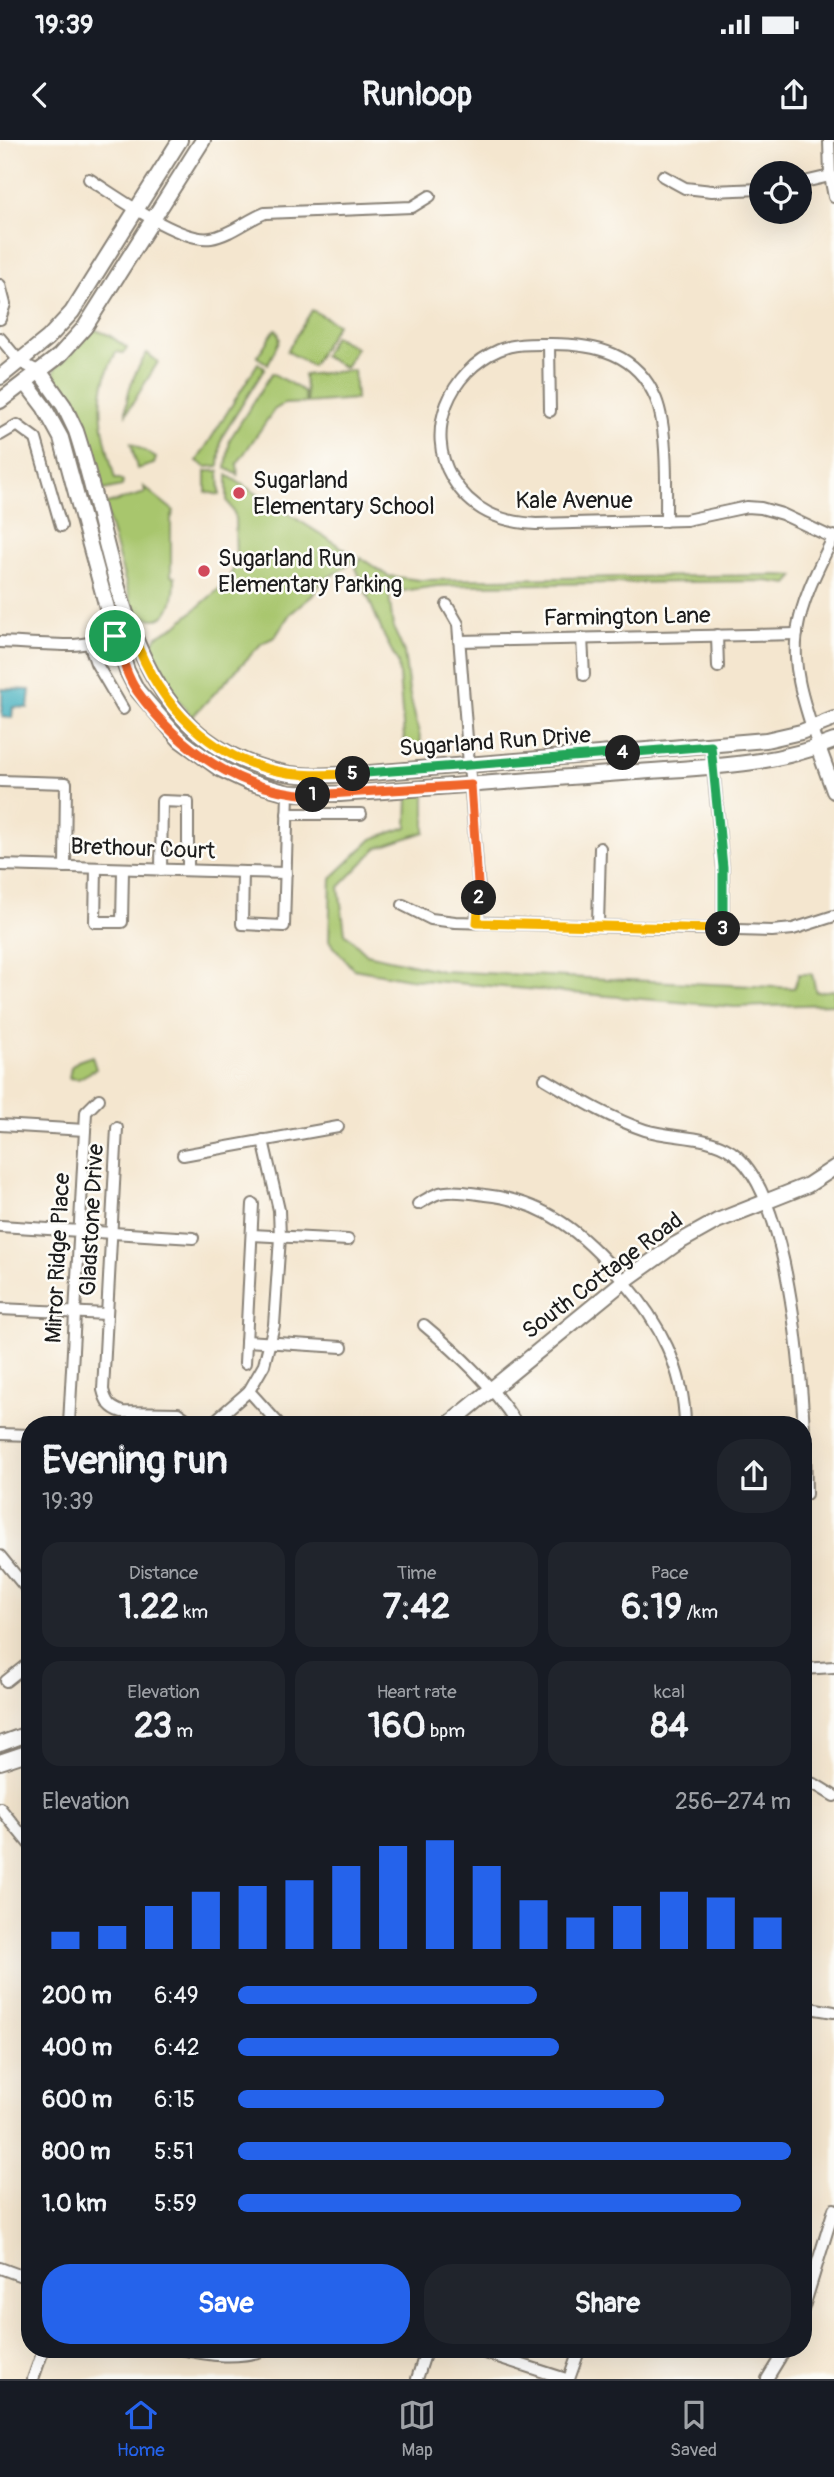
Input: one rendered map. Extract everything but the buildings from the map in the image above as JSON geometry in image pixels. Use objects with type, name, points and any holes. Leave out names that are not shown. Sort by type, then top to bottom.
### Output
[{"type":"street","points":[[0,377],[48,338],[72,312],[180,140]]},
{"type":"street","points":[[0,401],[40,372],[74,341],[85,327],[203,140]]},
{"type":"street","points":[[829,140],[830,176],[834,197]]},
{"type":"street","points":[[663,176],[685,188],[712,191],[749,189]]},
{"type":"street","points":[[812,180],[830,176]]},
{"type":"street","points":[[89,179],[185,236],[210,238],[265,213],[412,207],[430,196]]},
{"type":"street","points":[[0,285],[5,304],[0,319]]},
{"type":"street","points":[[0,338],[20,362],[40,372]]},
{"type":"street","name":"Kale Avenue","points":[[666,521],[661,420],[656,400],[645,381],[621,358],[601,349],[579,344],[524,344],[500,349],[477,363],[458,382],[446,406],[441,441],[445,462],[458,488],[468,499],[484,512],[505,521],[666,521],[699,519],[736,508],[761,508],[782,514],[834,537]]},
{"type":"street","points":[[549,344],[550,411]]},
{"type":"street","points":[[20,362],[25,382]]},
{"type":"street","name":"Sugarland Run Drive","points":[[40,372],[64,406],[76,431],[134,636],[155,682],[180,716],[213,744],[244,760],[274,770],[315,776],[469,766],[766,740],[812,728],[834,719]]},
{"type":"street","name":"Sugarland Run Drive","points":[[25,382],[44,407],[61,438],[115,636],[136,690],[180,740],[220,769],[248,782],[288,793],[340,794],[471,785],[713,768],[781,758],[834,741]]},
{"type":"street","points":[[0,435],[17,425],[36,439],[61,526]]},
{"type":"street","points":[[834,537],[809,588],[797,634],[799,683],[834,790]]},
{"type":"street","points":[[447,605],[458,624],[479,892],[477,923]]},
{"type":"street","name":"Farmington Lane","points":[[459,640],[797,634]]},
{"type":"street","points":[[718,635],[718,667]]},
{"type":"street","points":[[0,642],[89,643],[115,636],[134,636]]},
{"type":"street","points":[[582,638],[584,675]]},
{"type":"street","points":[[89,643],[96,663],[123,709]]},
{"type":"street","points":[[711,746],[723,867],[723,930]]},
{"type":"street","points":[[0,781],[66,783],[65,867]]},
{"type":"street","points":[[243,872],[242,924],[284,926],[288,793]]},
{"type":"street","points":[[161,870],[162,801],[188,802],[188,870]]},
{"type":"street","points":[[288,814],[361,814]]},
{"type":"street","points":[[598,925],[600,848]]},
{"type":"street","name":"Brethour Court","points":[[0,865],[286,873]]},
{"type":"street","points":[[96,868],[95,922],[122,922],[123,870]]},
{"type":"street","points":[[403,905],[431,919],[477,923],[723,930],[779,931],[834,916]]},
{"type":"street","points":[[545,1079],[623,1121],[658,1133],[700,1139],[723,1147],[749,1169],[768,1202],[781,1251],[798,1360],[803,1416]]},
{"type":"street","name":"Mirror Ridge Place","points":[[69,1416],[86,1112],[99,1099]]},
{"type":"street","points":[[0,1125],[85,1130]]},
{"type":"street","points":[[183,1155],[338,1127]]},
{"type":"street","name":"Gladstone Drive","points":[[117,1128],[103,1390],[106,1401],[113,1409],[122,1412],[178,1413],[182,1416]]},
{"type":"street","points":[[220,1416],[249,1391],[264,1365],[274,1325],[281,1237],[279,1210],[263,1140]]},
{"type":"street","name":"South Cottage Road","points":[[459,1416],[624,1281],[699,1230],[808,1185],[834,1168]]},
{"type":"street","points":[[418,1204],[439,1193],[500,1196],[530,1205],[578,1232],[599,1251],[642,1303],[669,1347],[681,1384],[684,1416]]},
{"type":"street","points":[[245,1363],[253,1204]]},
{"type":"street","points":[[0,1226],[193,1238]]},
{"type":"street","points":[[252,1235],[348,1240]]},
{"type":"street","name":"Gladstone Drive","points":[[0,1309],[107,1314]]},
{"type":"street","points":[[424,1325],[464,1358],[492,1389],[511,1416]]},
{"type":"street","points":[[246,1341],[342,1347]]},
{"type":"street","points":[[249,1391],[272,1416]]},
{"type":"street","points":[[0,1434],[21,1435]]},
{"type":"street","points":[[0,1556],[21,1581]]},
{"type":"street","points":[[812,1668],[834,1667]]},
{"type":"street","points":[[6,1681],[21,1669]]},
{"type":"street","points":[[0,1744],[21,1736]]},
{"type":"street","points":[[0,1762],[21,1755]]},
{"type":"street","points":[[812,1785],[834,1796]]},
{"type":"street","points":[[0,1808],[21,1835]]},
{"type":"street","points":[[812,2008],[834,2012]]},
{"type":"street","points":[[812,2281],[834,2209]]},
{"type":"street","points":[[0,2267],[21,2275]]},
{"type":"street","points":[[33,2379],[40,2358]]},
{"type":"street","points":[[417,2379],[424,2358]]},
{"type":"street","points":[[502,2358],[568,2379],[576,2358]]},
{"type":"street","points":[[767,2379],[780,2358]]},
{"type":"green space","points":[[312,310],[337,324],[312,366],[287,351]]},
{"type":"green space","points":[[93,329],[109,335],[127,348],[124,353],[116,352],[108,369],[102,400],[103,430],[115,479],[123,482],[122,486],[104,490],[97,486],[53,379],[55,368]]},
{"type":"green space","points":[[275,329],[280,339],[268,364],[257,357]]},
{"type":"green space","points":[[334,336],[356,348],[345,368],[323,356]]},
{"type":"green space","points":[[147,353],[158,362],[126,414],[132,382]]},
{"type":"green space","points":[[258,363],[265,368],[225,432],[221,441],[219,466],[206,467],[197,461]]},
{"type":"green space","points":[[354,370],[356,399],[307,403],[304,375]]},
{"type":"green space","points":[[272,373],[300,389],[304,393],[306,403],[284,404],[274,410],[237,464],[238,475],[226,468],[230,439]]},
{"type":"green space","points":[[131,443],[156,458],[154,464],[137,469]]},
{"type":"green space","points":[[206,471],[219,471],[220,495],[206,492]]},
{"type":"green space","points":[[227,475],[357,557],[322,581],[313,595],[290,614],[275,637],[262,643],[192,717],[158,674],[148,652],[157,636],[176,626],[227,582],[236,563],[235,515],[227,500]]},
{"type":"green space","points":[[144,487],[174,511],[171,519],[171,576],[175,577],[175,587],[166,613],[161,618],[153,619],[133,609],[104,505],[145,493]]},
{"type":"green space","points":[[361,558],[388,576],[420,580],[795,576],[788,584],[766,581],[471,585],[437,586],[389,593],[393,627],[404,652],[409,691],[423,750],[405,750],[398,663],[356,568]]},
{"type":"green space","points":[[425,793],[425,832],[377,848],[339,887],[345,933],[367,954],[442,971],[794,988],[799,974],[812,974],[816,992],[834,990],[834,1004],[735,1007],[409,979],[353,969],[329,941],[331,878],[372,839],[407,827],[408,796]]},
{"type":"green space","points":[[92,1056],[96,1069],[78,1079],[69,1078],[71,1067]]},
{"type":"water","points":[[2,689],[30,690],[28,708],[13,707],[12,718],[2,717]]},
{"type":"place","name":"Sugarland Elementary School","points":[[239,493]]},
{"type":"place","name":"Sugarland Run Elementary Parking","points":[[204,571]]},
{"type":"route","points":[[115,636],[134,636],[155,682],[180,716],[200,735],[244,760],[287,773],[315,776],[370,773],[711,746],[723,867],[723,930],[477,923],[479,892],[471,785],[316,795],[271,790],[248,782],[220,769],[195,752],[163,722],[136,690],[115,636]]}]
